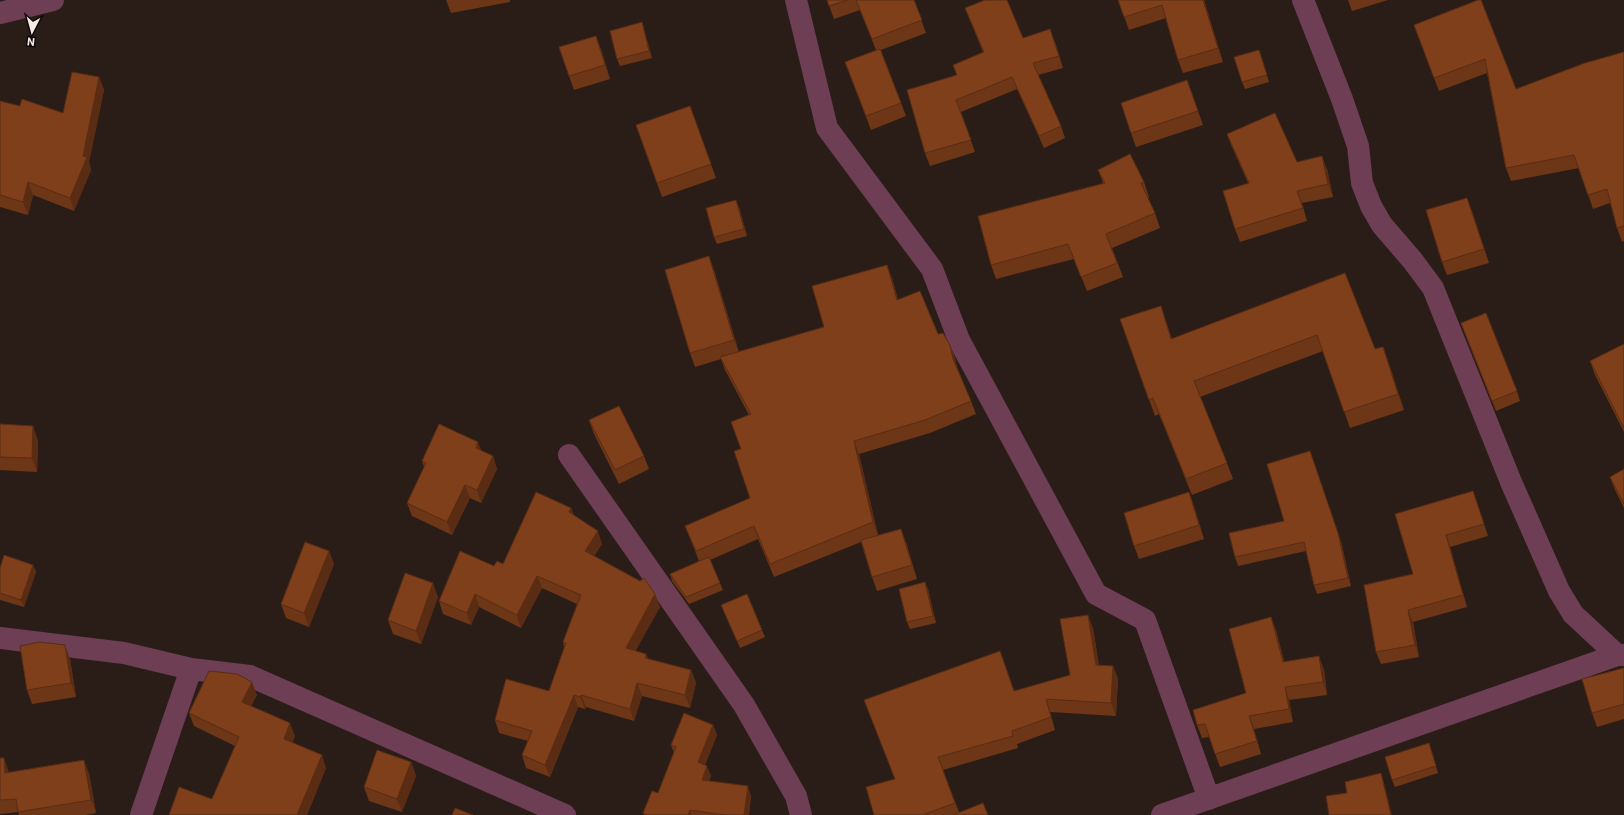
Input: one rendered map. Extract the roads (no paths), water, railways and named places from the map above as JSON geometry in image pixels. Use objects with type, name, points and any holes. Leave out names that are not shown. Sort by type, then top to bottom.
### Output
[{"type":"street","points":[[0,13],[53,0]]},
{"type":"street","points":[[796,0],[827,128],[932,269],[959,340],[1096,594],[1145,620],[1209,799]]},
{"type":"street","points":[[1302,0],[1342,98],[1358,146],[1362,183],[1371,206],[1382,225],[1413,261],[1433,288],[1511,482],[1559,591],[1573,614],[1621,655]]},
{"type":"street","points":[[569,455],[744,705],[796,796],[801,815]]},
{"type":"street","points":[[0,638],[124,653],[191,669],[250,676],[565,815]]},
{"type":"street","points":[[1162,815],[1621,655]]},
{"type":"street","points":[[141,815],[191,669]]}]
